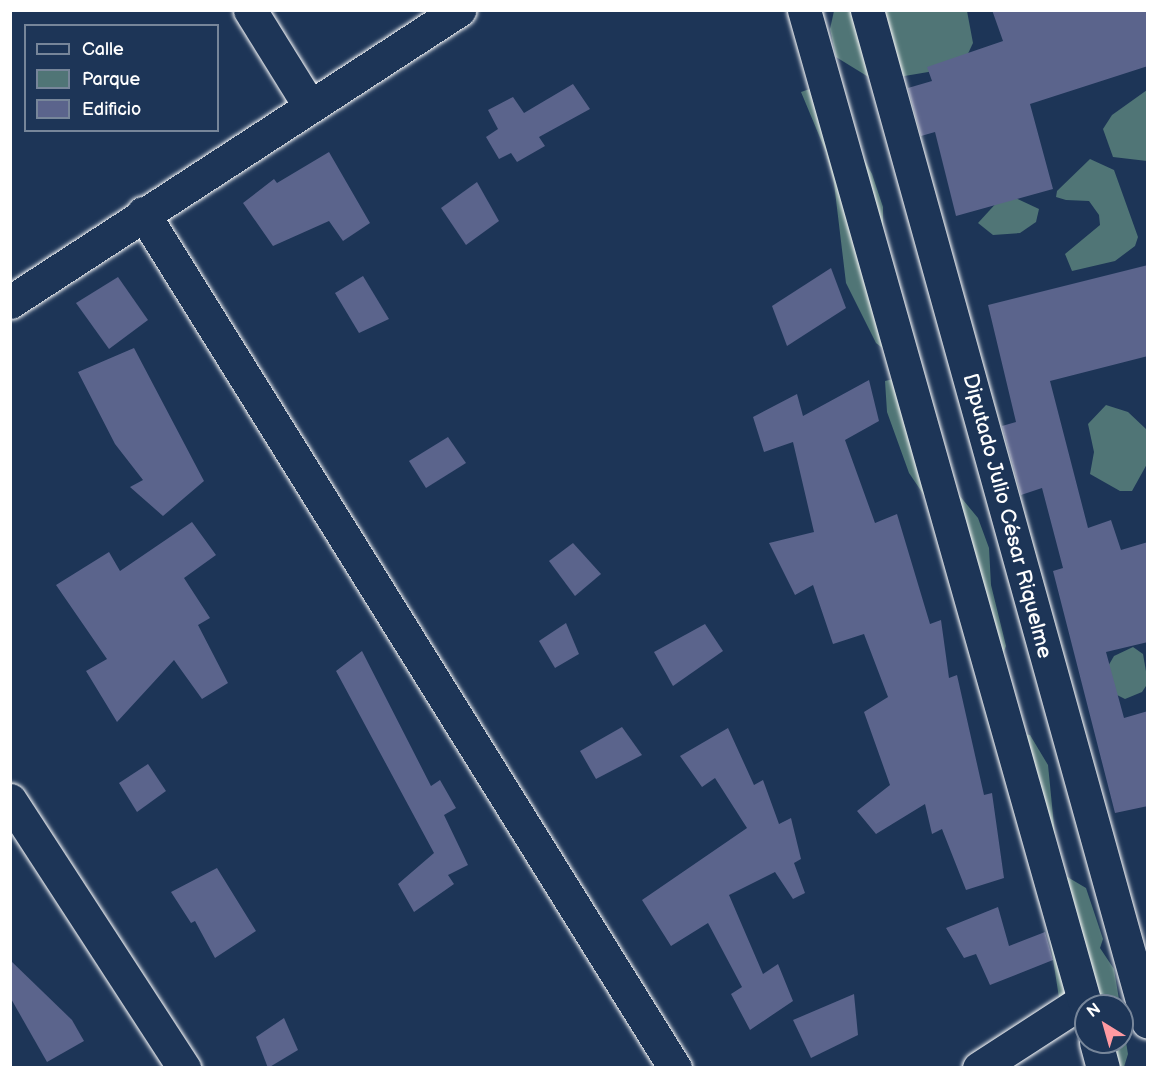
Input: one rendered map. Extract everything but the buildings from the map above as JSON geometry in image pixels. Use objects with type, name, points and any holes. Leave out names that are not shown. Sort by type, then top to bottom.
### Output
[{"type":"street","points":[[250,10],[309,105]]},
{"type":"street","points":[[10,302],[309,105],[459,10]]},
{"type":"street","points":[[804,10],[1082,994]]},
{"type":"street","name":"Diputado Julio César Riquelme","points":[[867,10],[1148,1022]]},
{"type":"street","points":[[143,213],[675,1068]]},
{"type":"street","points":[[10,800],[184,1068]]},
{"type":"street","points":[[979,1068],[1074,1011]]},
{"type":"green space","points":[[834,11],[967,11],[973,43],[965,60],[946,69],[875,81],[836,57],[830,29]]},
{"type":"green space","points":[[824,84],[872,174],[883,207],[883,238],[903,364],[876,343],[846,283],[834,183],[826,152],[801,92]]},
{"type":"green space","points":[[1147,90],[1147,161],[1113,157],[1103,129],[1112,115]]},
{"type":"green space","points":[[1090,159],[1114,170],[1138,237],[1135,246],[1115,261],[1072,271],[1065,254],[1100,225],[1099,215],[1089,201],[1056,197],[1057,191]]},
{"type":"green space","points":[[1011,196],[1039,209],[1036,222],[1020,233],[993,235],[978,223],[1000,199]]},
{"type":"green space","points":[[915,374],[939,471],[978,518],[989,548],[991,585],[1006,646],[993,681],[928,501],[909,473],[887,412],[885,381]]},
{"type":"green space","points":[[1106,405],[1128,412],[1146,429],[1147,464],[1132,491],[1120,491],[1090,474],[1094,452],[1088,424]]},
{"type":"green space","points":[[1133,647],[1143,654],[1148,683],[1142,692],[1125,699],[1107,690],[1100,680],[1114,656]]},
{"type":"green space","points":[[1011,732],[1030,735],[1048,765],[1055,836],[1039,841]]},
{"type":"green space","points":[[1064,875],[1086,888],[1103,939],[1100,948],[1114,969],[1118,994],[1074,994],[1074,1029],[1060,1004],[1046,914]]},
{"type":"green space","points":[[1091,1054],[1128,1054],[1124,1067],[1104,1067]]}]
